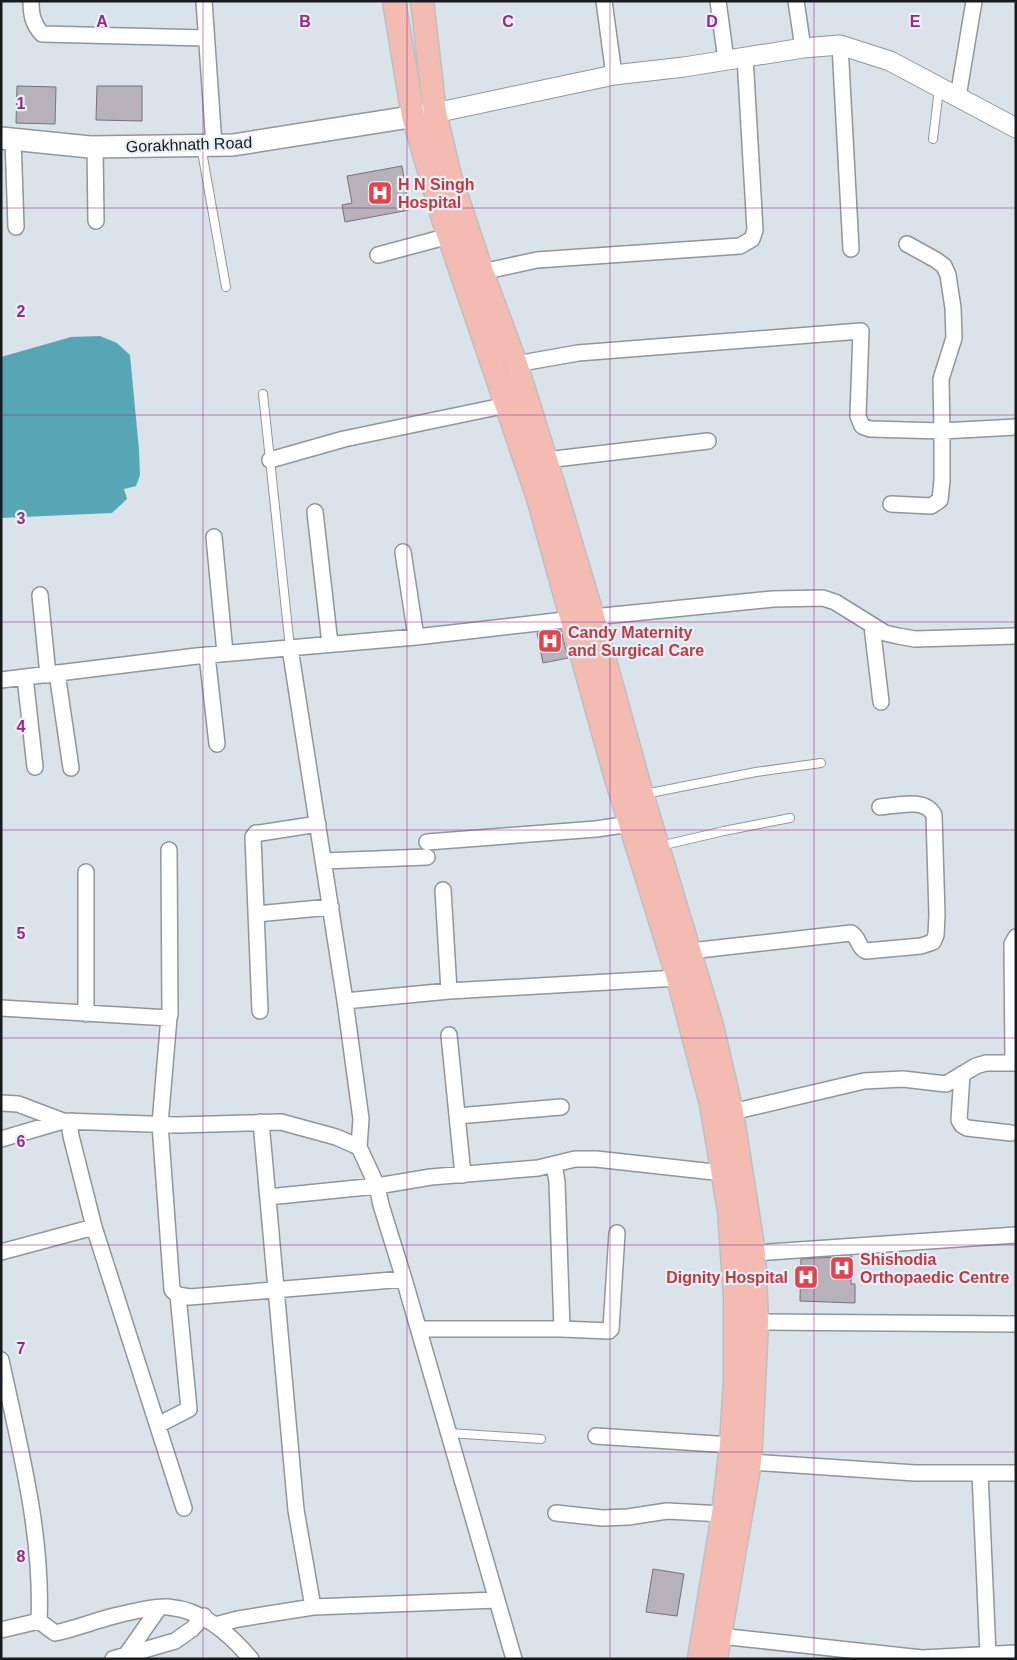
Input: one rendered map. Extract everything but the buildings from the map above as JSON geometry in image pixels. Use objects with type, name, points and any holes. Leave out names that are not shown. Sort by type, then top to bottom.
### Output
[{"type":"main road","points":[[394,1],[413,116],[449,236],[538,498],[583,618],[643,795],[712,1026],[732,1112],[754,1253],[757,1322],[750,1462],[716,1659]]},
{"type":"main road","points":[[422,1],[435,113],[450,176],[482,272],[516,364],[546,460],[630,824],[678,978],[711,1104],[723,1173],[729,1211],[734,1297],[735,1380],[731,1445],[723,1514],[699,1659]]},
{"type":"main road","name":"Gorakhnath Road","points":[[7,139],[95,147],[233,145],[435,113]]},
{"type":"street","points":[[31,1],[31,14],[36,27],[42,34],[206,38]]},
{"type":"street","points":[[204,1],[207,145]]},
{"type":"street","points":[[604,1],[614,75]]},
{"type":"street","points":[[718,1],[726,60]]},
{"type":"street","points":[[796,1],[803,48]]},
{"type":"street","points":[[958,97],[974,1]]},
{"type":"street","points":[[435,113],[614,75],[803,48],[840,45],[890,61],[1016,128]]},
{"type":"street","points":[[840,45],[851,249]]},
{"type":"street","points":[[482,272],[537,260],[740,246],[752,240],[754,230],[745,57]]},
{"type":"street","points":[[7,139],[16,227]]},
{"type":"street","points":[[95,147],[96,221]]},
{"type":"street","points":[[378,255],[449,236]]},
{"type":"street","points":[[891,504],[931,506],[940,500],[942,431],[940,379],[954,338],[953,308],[948,275],[944,266],[907,244]]},
{"type":"street","points":[[516,364],[578,354],[861,331],[858,416],[862,426],[870,429],[942,431],[1016,427]]},
{"type":"street","points":[[270,460],[344,439],[507,405]]},
{"type":"street","points":[[546,460],[708,441]]},
{"type":"street","points":[[315,512],[330,644]]},
{"type":"street","points":[[214,537],[225,653]]},
{"type":"street","points":[[403,552],[416,637]]},
{"type":"street","points":[[40,595],[52,674],[71,768]]},
{"type":"street","points":[[1,680],[225,653],[416,637],[772,599],[823,598],[835,602],[885,633],[914,638],[1016,636]]},
{"type":"street","points":[[872,626],[881,702]]},
{"type":"street","points":[[290,648],[345,1001],[361,1119],[359,1147],[377,1186],[514,1659]]},
{"type":"street","points":[[207,655],[217,744]]},
{"type":"street","points":[[25,677],[35,767]]},
{"type":"street","points":[[690,951],[851,933],[856,937],[861,948],[866,951],[921,946],[933,942],[936,935],[937,915],[934,815],[928,807],[920,804],[880,806]]},
{"type":"street","points":[[260,1011],[253,837],[256,833],[318,824]]},
{"type":"street","points":[[324,861],[630,824]]},
{"type":"street","points":[[158,1425],[189,1409],[178,1296],[172,1290],[160,1124],[169,1017],[169,850]]},
{"type":"street","points":[[86,872],[86,1014]]},
{"type":"street","points":[[443,890],[449,991]]},
{"type":"street","points":[[256,914],[331,907]]},
{"type":"street","points":[[732,1112],[864,1081],[903,1079],[946,1084],[976,1066],[1014,1062],[1012,944],[1016,937]]},
{"type":"street","points":[[345,1001],[449,991],[678,978]]},
{"type":"street","points":[[1,1008],[166,1019],[169,1017]]},
{"type":"street","points":[[449,1035],[463,1174]]},
{"type":"street","points":[[962,1074],[960,1120],[962,1125],[967,1128],[1011,1133]]},
{"type":"street","points":[[1,1103],[18,1104],[68,1121]]},
{"type":"street","points":[[457,1116],[561,1107]]},
{"type":"street","points":[[1,1139],[68,1121],[160,1124],[281,1122],[336,1137],[359,1147]]},
{"type":"street","points":[[68,1121],[94,1227],[184,1508]]},
{"type":"street","points":[[261,1122],[296,1510],[313,1606]]},
{"type":"street","points":[[268,1197],[377,1186],[431,1177],[538,1168],[575,1160],[596,1159],[723,1173]]},
{"type":"street","points":[[554,1164],[557,1182],[562,1329]]},
{"type":"street","points":[[1,1252],[94,1227]]},
{"type":"street","points":[[419,1329],[562,1329],[606,1332],[611,1330],[617,1233]]},
{"type":"street","points":[[754,1253],[1016,1235]]},
{"type":"street","points":[[178,1296],[190,1297],[404,1278]]},
{"type":"street","points":[[757,1322],[1016,1324]]},
{"type":"street","points":[[1,1360],[8,1431],[30,1496],[40,1594],[40,1620],[55,1633],[116,1615],[167,1606],[209,1620],[236,1641],[251,1659]]},
{"type":"street","points":[[596,1436],[731,1445]]},
{"type":"street","points":[[750,1462],[915,1473],[1016,1473]]},
{"type":"street","points":[[980,1473],[988,1654]]},
{"type":"street","points":[[556,1513],[602,1518],[628,1517],[666,1510],[723,1514]]},
{"type":"street","points":[[120,1657],[175,1641],[209,1620],[238,1619],[313,1606],[497,1600]]},
{"type":"street","points":[[120,1657],[159,1608]]},
{"type":"street","points":[[1,1630],[40,1620]]},
{"type":"street","points":[[720,1636],[922,1658],[1016,1653]]},
{"type":"lane","points":[[932,139],[939,87]]},
{"type":"lane","points":[[207,145],[226,287]]},
{"type":"lane","points":[[263,394],[290,648]]},
{"type":"lane","points":[[643,795],[756,772],[821,763]]},
{"type":"lane","points":[[658,846],[790,818]]},
{"type":"lane","points":[[449,1433],[541,1439]]},
{"type":"water","points":[[100,336],[117,343],[130,355],[139,450],[140,475],[136,486],[124,489],[127,499],[112,513],[1,518],[1,357],[71,337]]},
{"type":"place","name":"H N Singh Hospital","points":[[380,193]]},
{"type":"place","name":"Candy Maternity and Surgical Care","points":[[550,641]]},
{"type":"place","name":"Shishodia Orthopaedic Centre","points":[[842,1268]]},
{"type":"place","name":"Dignity Hospital","points":[[806,1277]]}]
